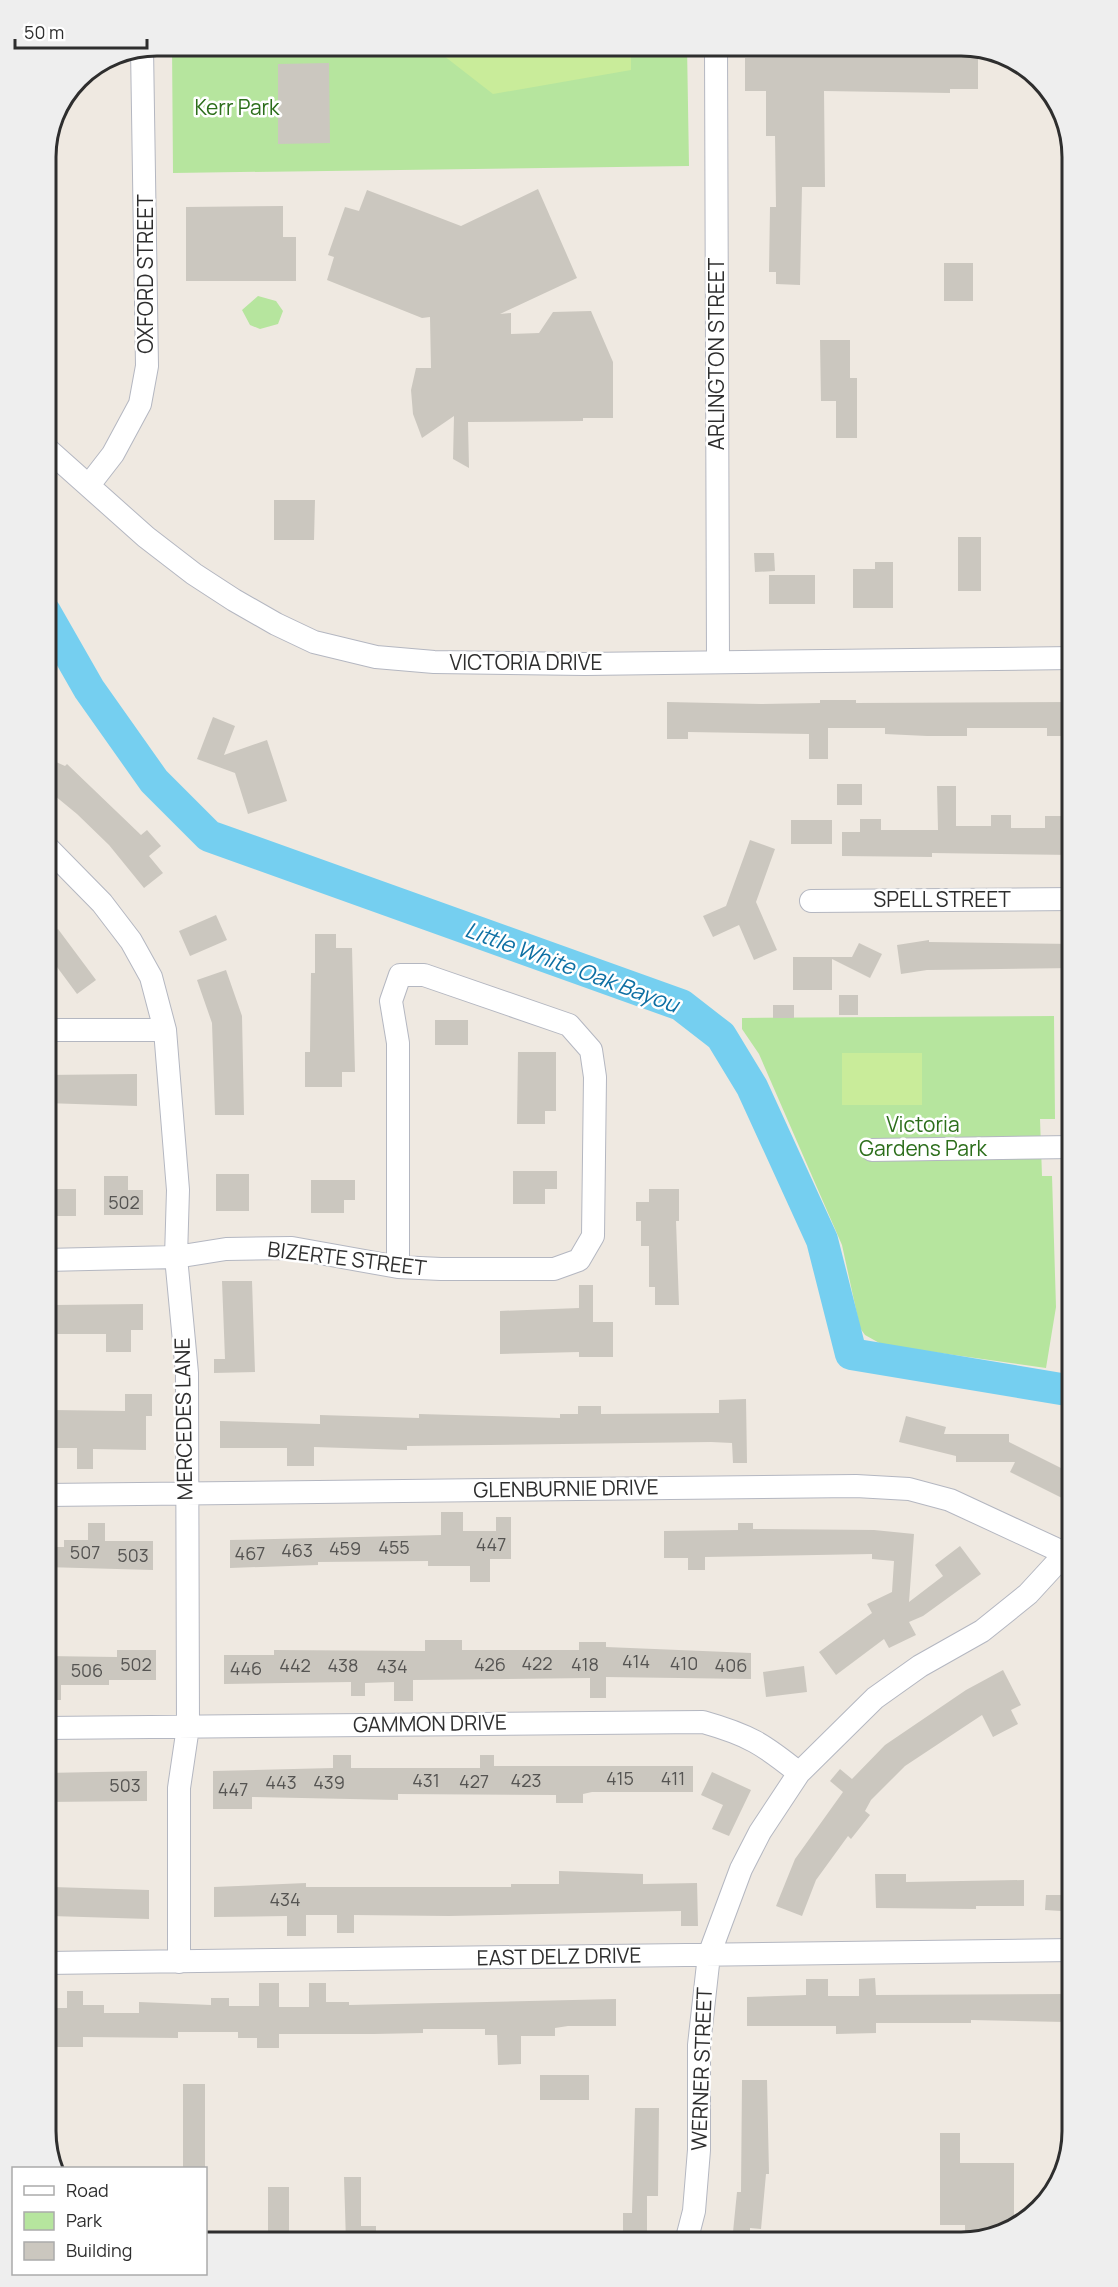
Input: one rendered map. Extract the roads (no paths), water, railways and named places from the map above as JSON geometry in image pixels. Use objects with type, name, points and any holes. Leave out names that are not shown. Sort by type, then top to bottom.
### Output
[{"type":"street","name":"ARLINGTON STREET","points":[[716,56],[718,662]]},
{"type":"street","name":"OXFORD STREET","points":[[89,485],[113,454],[140,404],[147,366],[142,57]]},
{"type":"street","name":"VICTORIA DRIVE","points":[[56,456],[146,537],[194,574],[276,624],[314,642],[376,657],[434,662],[1062,658]]},
{"type":"street","name":"MERCEDES LANE","points":[[56,856],[102,903],[131,941],[151,977],[165,1030],[178,1190],[176,1257],[187,1373],[188,1726],[179,1788],[179,1962]]},
{"type":"street","name":"SPELL STREET","points":[[811,901],[1062,899]]},
{"type":"street","name":"BIZERTE STREET","points":[[56,1260],[176,1257],[226,1249],[292,1248],[398,1267],[554,1269],[579,1260],[593,1236],[595,1077],[591,1050],[569,1025],[424,975],[400,975],[391,1001],[398,1043],[398,1267]]},
{"type":"street","points":[[56,1030],[165,1030]]},
{"type":"street","points":[[872,1150],[1062,1147]]},
{"type":"street","name":"GLENBURNIE DRIVE","points":[[56,1495],[856,1486],[909,1489],[950,1500],[1062,1548]]},
{"type":"street","name":"WERNER STREET","points":[[689,2232],[694,2211],[699,2150],[699,2045],[708,1955],[741,1869],[760,1832],[800,1773],[875,1698],[920,1666],[982,1631],[1028,1594],[1062,1561]]},
{"type":"street","name":"GAMMON DRIVE","points":[[56,1728],[703,1722],[736,1731],[761,1743],[800,1773]]},
{"type":"street","name":"EAST DELZ DRIVE","points":[[56,1963],[1062,1950]]},
{"type":"waterway","name":"Little White Oak Bayou","points":[[56,631],[89,689],[154,781],[209,836],[681,1005],[721,1036],[752,1087],[822,1240],[851,1354],[1062,1389]]},
{"type":"park label","name":"Kerr Park","points":[[237,108]]},
{"type":"park label","name":"Victoria Gardens Park","points":[[923,1137]]}]
